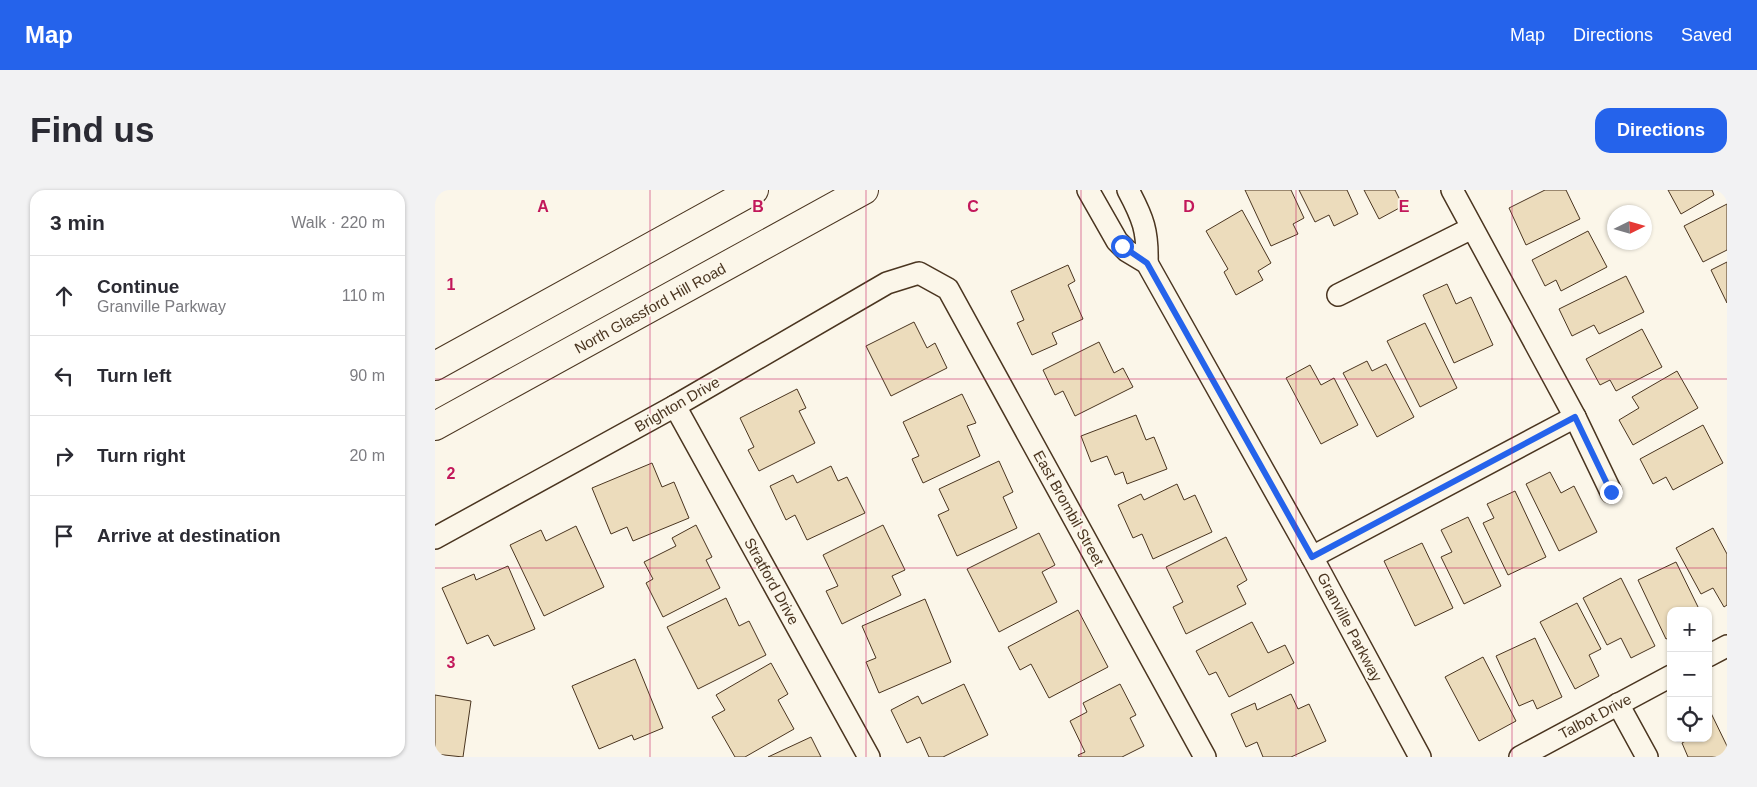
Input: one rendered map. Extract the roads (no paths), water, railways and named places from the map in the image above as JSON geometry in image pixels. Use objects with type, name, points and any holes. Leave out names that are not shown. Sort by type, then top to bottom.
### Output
[{"type":"main road","points":[[435,366],[755,190]]},
{"type":"main road","name":"North Glassford Hill Road","points":[[435,426],[864,190]]},
{"type":"street","name":"Granville Parkway","points":[[1088,190],[1117,241],[1147,263],[1312,557],[1420,757]]},
{"type":"street","name":"Granville Parkway","points":[[1129,190],[1145,225],[1147,263]]},
{"type":"street","points":[[1452,190],[1575,417],[1611,492]]},
{"type":"street","points":[[1338,295],[1472,228]]},
{"type":"street","name":"Brighton Drive","points":[[435,538],[675,406],[887,283],[919,273]]},
{"type":"street","name":"East Brombil Street","points":[[919,273],[948,288],[1205,757]]},
{"type":"street","name":"Stratford Drive","points":[[675,406],[869,757]]},
{"type":"street","points":[[1312,557],[1575,417]]},
{"type":"street","points":[[1712,654],[1727,646]]},
{"type":"street","name":"Talbot Drive","points":[[1520,757],[1667,678]]},
{"type":"street","points":[[1618,704],[1647,757]]}]
